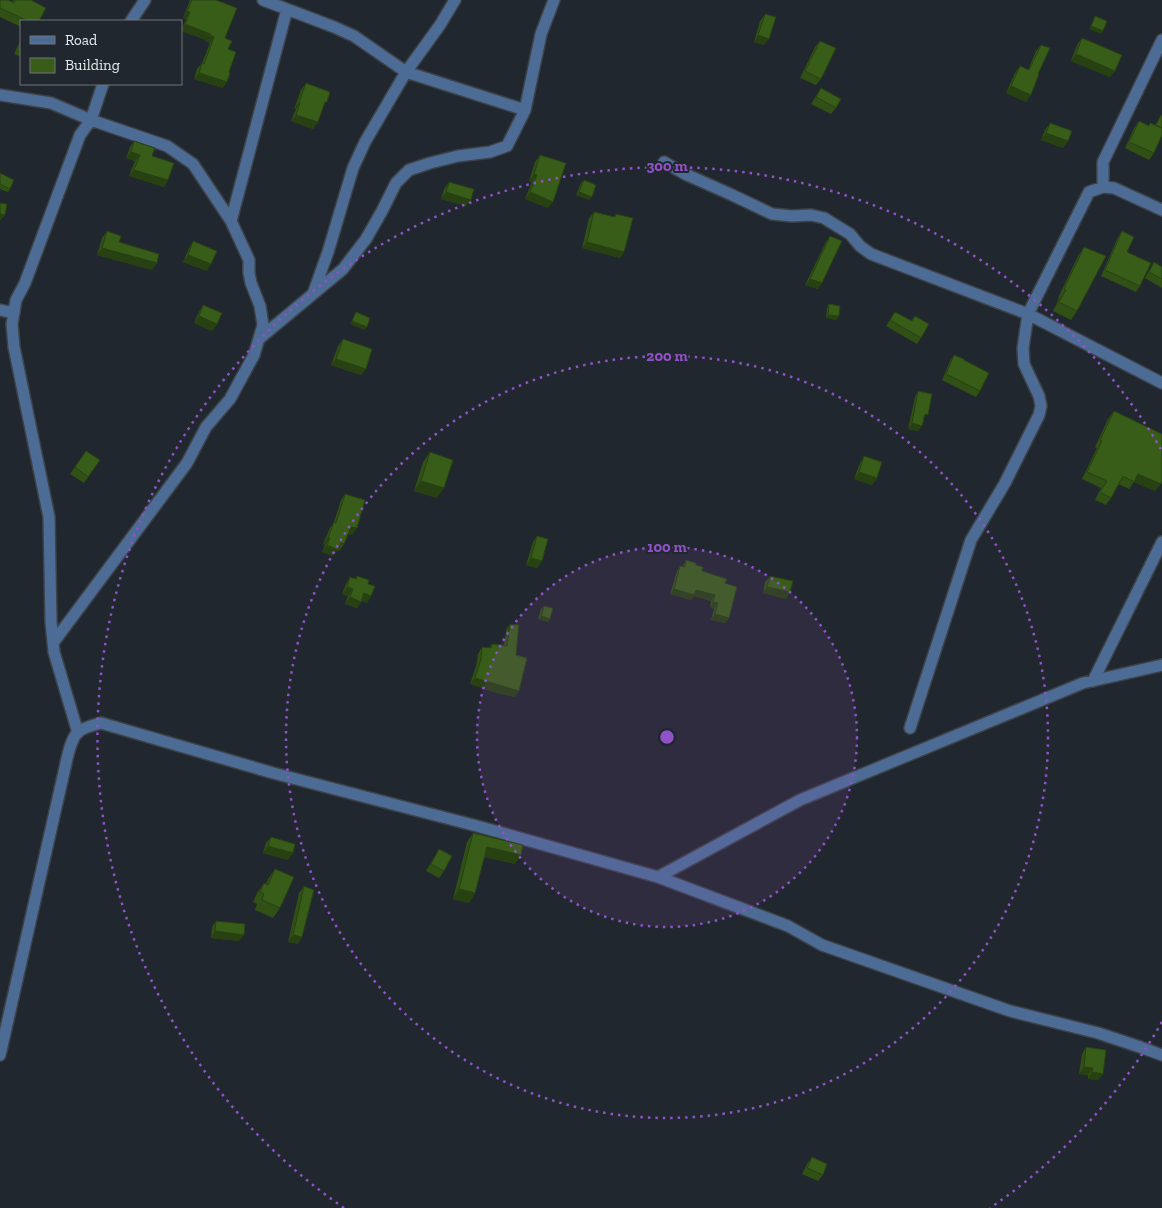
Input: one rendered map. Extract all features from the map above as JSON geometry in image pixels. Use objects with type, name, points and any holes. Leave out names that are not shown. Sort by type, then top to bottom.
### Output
[{"type":"street","points":[[132,20],[145,0]]},
{"type":"street","points":[[263,0],[354,36],[406,72],[524,110]]},
{"type":"street","points":[[313,293],[333,236],[353,168],[365,142],[406,72],[440,25],[455,0]]},
{"type":"street","points":[[260,338],[343,269],[366,239],[396,182],[409,170],[458,156],[490,152],[507,146],[524,110],[541,34],[554,0]]},
{"type":"street","points":[[231,221],[287,9]]},
{"type":"street","points":[[1103,187],[1102,162],[1162,40]]},
{"type":"street","points":[[78,733],[54,652],[51,622],[49,517],[14,347],[12,324],[16,300],[25,283],[80,134],[91,120],[103,85]]},
{"type":"street","points":[[0,94],[51,103],[91,120],[168,146],[193,164],[231,221],[249,260],[250,283],[260,306],[263,325],[254,355],[230,399],[206,427],[187,463],[53,642]]},
{"type":"street","points":[[664,162],[684,174],[772,214],[811,215],[824,218],[850,234],[860,246],[871,254],[1028,314],[1162,383]]},
{"type":"street","points":[[910,728],[970,540],[1005,484],[1039,415],[1041,406],[1024,364],[1023,348],[1028,314],[1089,192],[1103,187],[1114,188],[1162,210]]},
{"type":"street","points":[[0,310],[14,313]]},
{"type":"street","points":[[1093,681],[1162,542]]},
{"type":"street","points":[[658,877],[800,800],[1083,683],[1162,665]]},
{"type":"street","points":[[0,1055],[71,745],[78,733],[88,727],[101,724],[273,773],[477,826],[658,877],[788,926],[822,945],[869,962],[1010,1011],[1098,1033],[1162,1055]]},
{"type":"building","points":[[0,0],[8,0],[14,3],[15,0],[31,0],[46,8],[40,20],[26,20],[0,8]]},
{"type":"building","points":[[192,0],[216,0],[237,8],[225,38],[232,41],[228,49],[236,52],[227,82],[199,73],[214,37],[185,24],[190,12],[187,11]]},
{"type":"building","points":[[765,14],[776,17],[769,39],[758,35]]},
{"type":"building","points":[[1095,16],[1107,21],[1103,31],[1091,26]]},
{"type":"building","points":[[1082,38],[1122,55],[1115,71],[1076,54]]},
{"type":"building","points":[[820,41],[836,48],[821,79],[805,71]]},
{"type":"building","points":[[1041,45],[1050,48],[1031,95],[1011,86],[1020,66],[1029,70]]},
{"type":"building","points":[[306,83],[330,92],[318,122],[296,115]]},
{"type":"building","points":[[821,88],[841,99],[836,108],[816,97]]},
{"type":"building","points":[[1162,116],[1162,128],[1156,125]]},
{"type":"building","points":[[1139,121],[1149,126],[1150,123],[1162,128],[1162,135],[1154,153],[1129,142]]},
{"type":"building","points":[[1050,123],[1072,131],[1068,141],[1046,133]]},
{"type":"building","points":[[134,141],[155,148],[152,156],[174,163],[168,180],[134,170],[140,155],[131,152]]},
{"type":"building","points":[[540,155],[566,163],[553,202],[530,192],[537,175],[534,174]]},
{"type":"building","points":[[0,173],[14,180],[10,189],[0,184]]},
{"type":"building","points":[[584,180],[596,185],[592,197],[579,192]]},
{"type":"building","points":[[449,182],[474,189],[471,200],[446,192]]},
{"type":"building","points":[[0,203],[7,204],[5,215],[0,214]]},
{"type":"building","points":[[594,212],[615,217],[616,214],[633,218],[624,252],[587,242]]},
{"type":"building","points":[[107,231],[121,236],[119,242],[159,254],[157,263],[102,248]]},
{"type":"building","points":[[1122,231],[1134,237],[1127,252],[1151,263],[1140,286],[1105,270]]},
{"type":"building","points":[[830,236],[842,241],[822,283],[810,279]]},
{"type":"building","points":[[193,241],[217,251],[211,264],[188,255]]},
{"type":"building","points":[[1084,247],[1106,256],[1077,311],[1059,302]]},
{"type":"building","points":[[1154,262],[1162,267],[1162,279],[1149,272]]},
{"type":"building","points":[[829,304],[840,306],[839,316],[828,315]]},
{"type":"building","points":[[203,305],[222,313],[217,324],[199,316]]},
{"type":"building","points":[[356,312],[370,318],[367,327],[352,321]]},
{"type":"building","points":[[895,312],[912,321],[915,316],[929,324],[921,338],[890,320]]},
{"type":"building","points":[[343,339],[372,349],[366,369],[336,359]]},
{"type":"building","points":[[954,355],[989,373],[980,391],[946,374]]},
{"type":"building","points":[[918,391],[932,394],[928,415],[925,414],[922,426],[912,423]]},
{"type":"building","points":[[1114,411],[1162,434],[1162,481],[1161,484],[1138,474],[1134,482],[1123,476],[1111,498],[1100,492],[1107,481],[1087,472]]},
{"type":"building","points":[[86,451],[100,460],[88,477],[75,467]]},
{"type":"building","points":[[430,452],[453,460],[444,488],[421,481]]},
{"type":"building","points":[[864,456],[882,462],[877,478],[859,472]]},
{"type":"building","points":[[345,494],[365,500],[357,528],[351,527],[344,544],[341,543],[338,550],[327,545]]},
{"type":"building","points":[[537,536],[548,539],[542,561],[531,558]]},
{"type":"building","points":[[686,560],[703,567],[702,571],[727,579],[725,583],[737,587],[729,618],[715,614],[718,603],[713,602],[715,595],[696,590],[694,595],[674,589],[680,566],[685,567]]},
{"type":"building","points":[[357,576],[369,580],[368,584],[375,586],[371,596],[364,593],[361,602],[350,597],[353,589],[347,587],[350,577],[356,579]]},
{"type":"building","points":[[770,576],[793,581],[790,592],[767,587]]},
{"type":"building","points":[[544,606],[553,608],[550,619],[541,616]]},
{"type":"building","points":[[510,624],[519,625],[516,655],[527,658],[519,691],[475,678],[481,659],[482,647],[491,648],[492,644],[507,646]]},
{"type":"building","points":[[473,833],[523,845],[521,855],[487,847],[475,893],[459,889]]},
{"type":"building","points":[[271,837],[295,844],[293,853],[268,846]]},
{"type":"building","points":[[439,849],[452,856],[444,871],[431,864]]},
{"type":"building","points":[[275,869],[294,877],[280,908],[262,900],[264,894],[260,892],[264,883],[268,885]]},
{"type":"building","points":[[304,886],[314,890],[302,937],[293,935]]},
{"type":"building","points":[[216,921],[245,924],[244,935],[215,931]]},
{"type":"building","points":[[1086,1047],[1106,1050],[1103,1074],[1092,1072],[1093,1068],[1084,1067]]},
{"type":"building","points":[[812,1157],[827,1164],[823,1175],[807,1168]]}]
